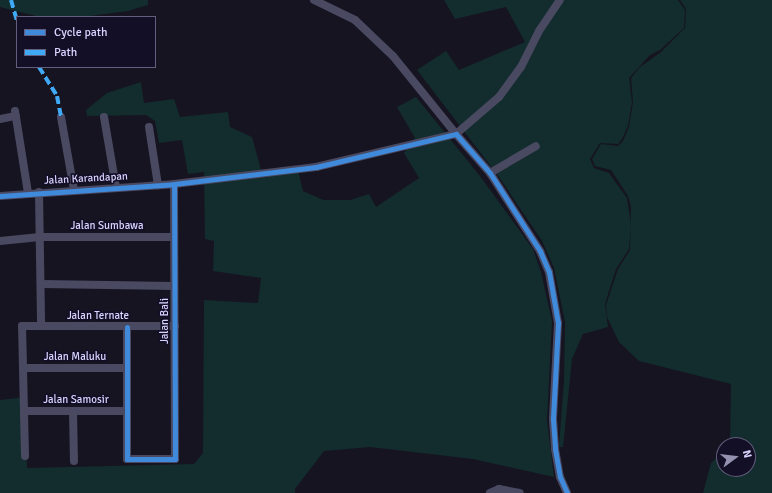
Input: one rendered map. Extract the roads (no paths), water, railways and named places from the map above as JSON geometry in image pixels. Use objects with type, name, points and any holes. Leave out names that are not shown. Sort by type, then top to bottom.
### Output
[{"type":"street","points":[[314,0],[355,20],[388,51],[490,173],[540,251],[549,272],[558,323],[553,419],[555,448],[560,477],[567,493]]},
{"type":"street","points":[[456,134],[500,97],[521,67],[539,31],[560,0]]},
{"type":"street","points":[[0,119],[15,113],[28,193]]},
{"type":"street","points":[[61,117],[74,190]]},
{"type":"street","points":[[104,117],[116,187]]},
{"type":"street","points":[[150,127],[158,185]]},
{"type":"street","name":"Jalan Karandapan","points":[[0,196],[39,192],[174,184],[316,167],[456,134]]},
{"type":"street","points":[[490,173],[536,146]]},
{"type":"street","name":"Jalan Bali","points":[[127,411],[127,459],[175,459],[174,184]]},
{"type":"street","points":[[39,192],[41,326]]},
{"type":"street","name":"Jalan Sumbawa","points":[[0,241],[40,238],[174,237]]},
{"type":"street","points":[[41,284],[174,286]]},
{"type":"street","name":"Jalan Ternate","points":[[23,368],[22,326],[175,326]]},
{"type":"street","points":[[127,327],[127,411]]},
{"type":"street","points":[[23,368],[25,456]]},
{"type":"street","name":"Jalan Maluku","points":[[23,368],[127,368]]},
{"type":"street","name":"Jalan Samosir","points":[[24,411],[127,411]]},
{"type":"street","points":[[73,411],[74,461]]},
{"type":"street","points":[[490,493],[499,489],[520,493]]}]
